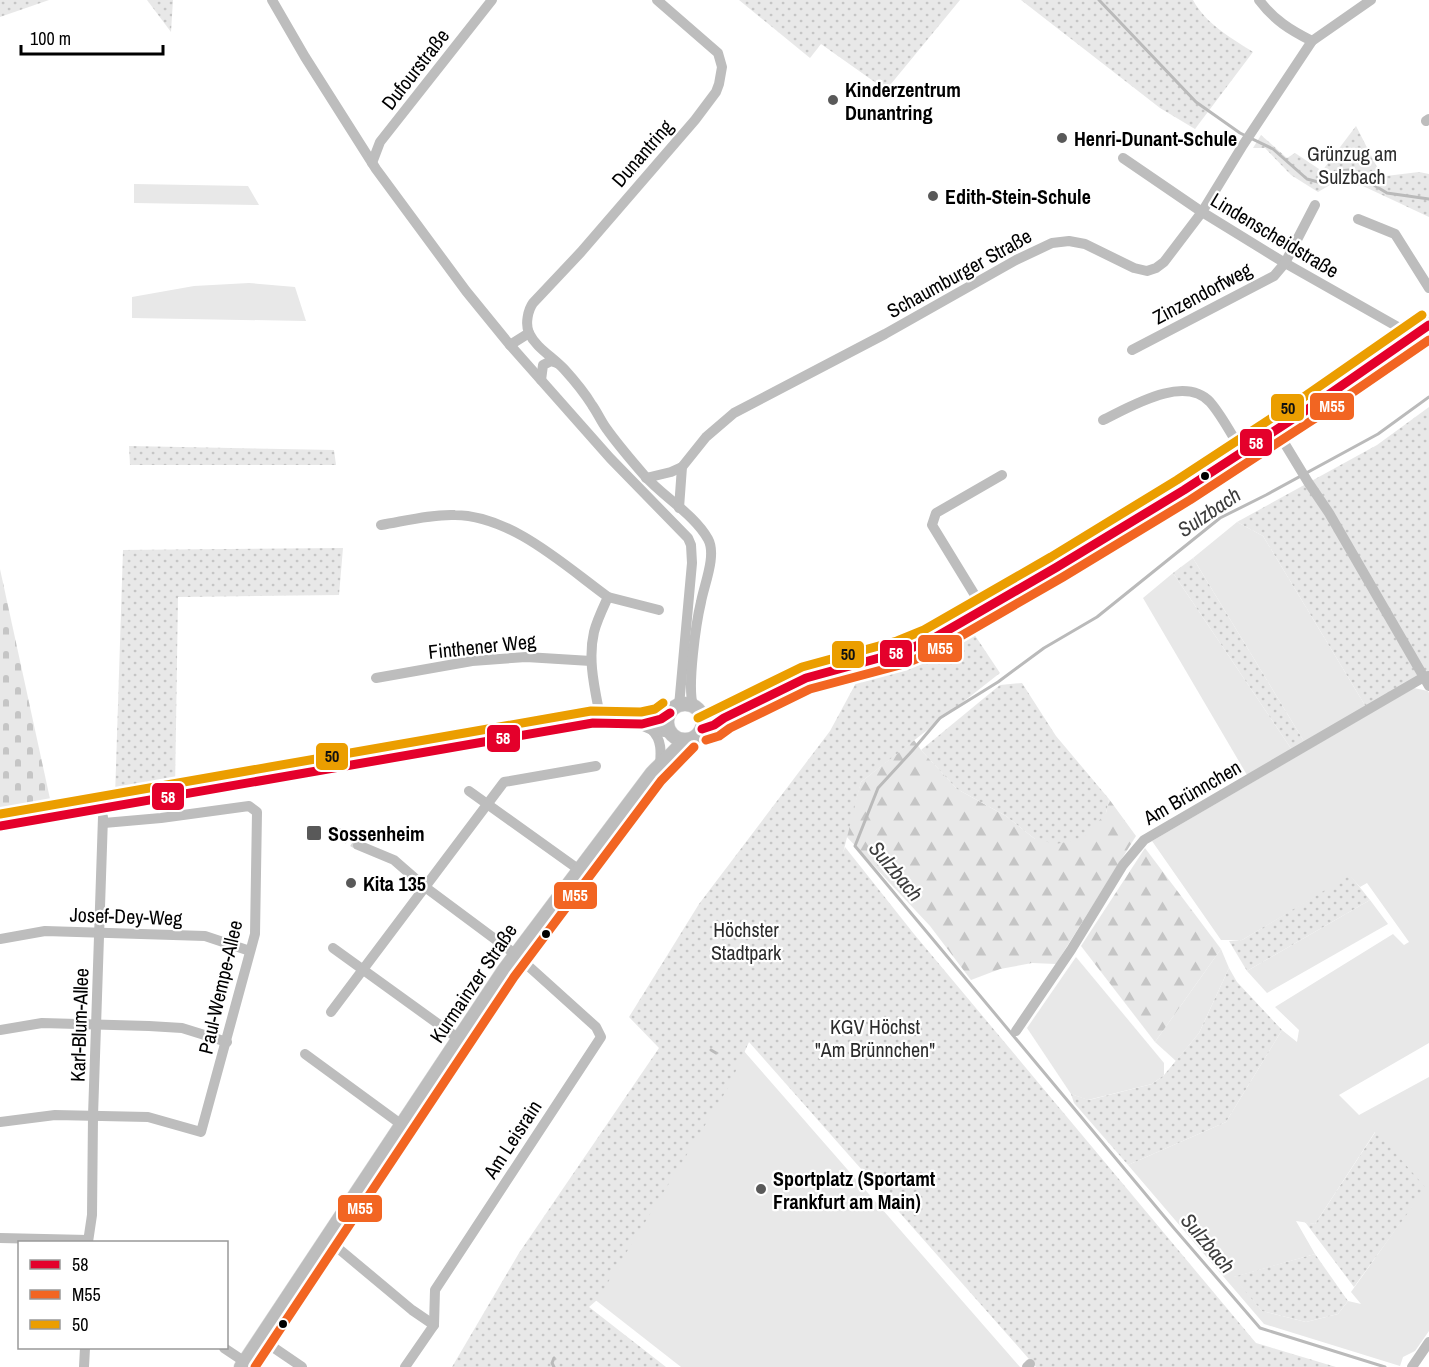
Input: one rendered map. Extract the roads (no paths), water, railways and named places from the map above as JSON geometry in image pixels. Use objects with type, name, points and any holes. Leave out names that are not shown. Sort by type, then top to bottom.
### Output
[{"type":"main road","points":[[724,718],[697,710],[674,709],[668,723],[676,736],[692,738],[702,729],[806,678],[917,647],[1137,519],[1243,453],[1429,324]]},
{"type":"main road","points":[[697,710],[703,719],[702,729]]},
{"type":"main road","name":"Kurmainzer Straße","points":[[243,1364],[515,954],[663,761],[672,756],[676,736]]},
{"type":"street","points":[[272,0],[288,30],[372,163],[466,291],[510,345],[610,458],[683,530],[691,545],[691,689],[697,710]]},
{"type":"street","name":"Dufourstraße","points":[[372,163],[380,142],[492,0]]},
{"type":"street","name":"Dunantring","points":[[529,333],[530,307],[581,252],[695,120],[716,92],[722,67],[718,53],[657,0]]},
{"type":"street","points":[[1259,0],[1270,15],[1286,28],[1312,41]]},
{"type":"street","name":"Schaumburger Straße","points":[[682,467],[706,437],[734,413],[885,334],[1016,260],[1052,243],[1069,241],[1085,244],[1134,268],[1147,271],[1164,262],[1202,212],[1312,41],[1371,0]]},
{"type":"street","name":"Lindenscheidstraße","points":[[1123,159],[1202,212],[1285,263],[1405,331],[1410,338]]},
{"type":"street","points":[[1285,263],[1315,205]]},
{"type":"street","points":[[1358,219],[1395,234],[1429,288]]},
{"type":"street","name":"Zinzendorfweg","points":[[1132,350],[1274,276],[1285,263]]},
{"type":"street","points":[[510,345],[529,333],[587,397],[619,446],[646,478],[680,508],[708,538],[711,550],[707,578],[692,622],[674,709],[660,722],[647,728]]},
{"type":"street","points":[[541,380],[543,365],[551,362],[557,363]]},
{"type":"street","points":[[1103,420],[1150,398],[1180,391],[1195,392],[1209,402],[1243,453]]},
{"type":"street","name":"Am Brünnchen","points":[[1016,1031],[1071,950],[1123,866],[1144,840],[1427,680],[1329,513],[1277,431]]},
{"type":"street","points":[[646,478],[682,467],[680,508]]},
{"type":"street","points":[[984,610],[932,525],[936,513],[1002,475]]},
{"type":"street","points":[[381,525],[455,515],[482,518],[530,540],[608,597],[659,610]]},
{"type":"street","points":[[692,563],[698,560],[710,560]]},
{"type":"street","points":[[690,582],[703,582],[707,578]]},
{"type":"street","points":[[601,722],[591,661],[594,631],[608,597]]},
{"type":"street","name":"Finthener Weg","points":[[376,678],[472,661],[526,657],[591,661]]},
{"type":"street","points":[[0,826],[103,810],[405,754],[601,722],[612,721],[676,736]]},
{"type":"street","points":[[647,728],[658,738],[663,761]]},
{"type":"street","points":[[331,1012],[504,782],[596,766]]},
{"type":"street","points":[[469,791],[579,869]]},
{"type":"street","points":[[104,823],[194,814],[196,793]]},
{"type":"street","name":"Paul-Wempe-Allee","points":[[93,1116],[148,1117],[201,1132],[255,934],[257,812],[249,806],[194,814]]},
{"type":"street","name":"Karl-Blum-Allee","points":[[88,1241],[92,1215],[103,810]]},
{"type":"street","points":[[358,844],[394,860],[425,887],[515,954]]},
{"type":"street","name":"Josef-Dey-Weg","points":[[0,939],[45,931],[205,936],[250,951]]},
{"type":"street","points":[[333,948],[459,1039]]},
{"type":"street","name":"Am Leisrain","points":[[434,1325],[435,1290],[601,1037],[596,1027],[515,954]]},
{"type":"street","points":[[0,1030],[42,1023],[182,1028],[227,1042]]},
{"type":"street","points":[[305,1054],[402,1125]]},
{"type":"street","points":[[0,1122],[55,1115],[93,1116]]},
{"type":"street","points":[[0,1238],[88,1241]]},
{"type":"street","points":[[327,1239],[412,1310],[434,1325],[405,1367]]},
{"type":"street","points":[[261,1339],[302,1367]]},
{"type":"street","points":[[1412,1367],[1429,1342]]},
{"type":"street","points":[[84,1367],[85,1349]]},
{"type":"street","points":[[226,1349],[243,1364]]},
{"type":"waterway","name":"Sulzbach","points":[[1099,0],[1196,102],[1240,133],[1273,149],[1307,179],[1318,182],[1339,171],[1349,170],[1387,193],[1429,199]]},
{"type":"waterway","name":"Sulzbach","points":[[1385,1367],[1260,1328],[855,846],[878,788],[940,718],[998,682],[1044,648],[1097,617],[1220,518],[1378,434],[1429,397]]},
{"type":"waterway","points":[[711,1050],[716,1053]]},
{"type":"waterway","points":[[554,1358],[552,1363],[554,1367]]},
{"type":"tunnel","points":[[340,834],[358,845]]},
{"type":"place","name":"Kinderzentrum Dunantring","points":[[833,100]]},
{"type":"place","name":"Henri-Dunant-Schule","points":[[1062,138]]},
{"type":"place","name":"Edith-Stein-Schule","points":[[933,196]]},
{"type":"place","name":"Sossenheim","points":[[314,833]]},
{"type":"place","name":"Kita 135","points":[[351,883]]},
{"type":"place","name":"Sportplatz (Sportamt Frankfurt am Main)","points":[[761,1189]]},
{"type":"park label","name":"Grünzug am Sulzbach","points":[[1352,164]]},
{"type":"park label","name":"Höchster Stadtpark","points":[[746,940]]},
{"type":"park label","name":"KGV Höchst \"Am Brünnchen\"","points":[[875,1038]]}]
